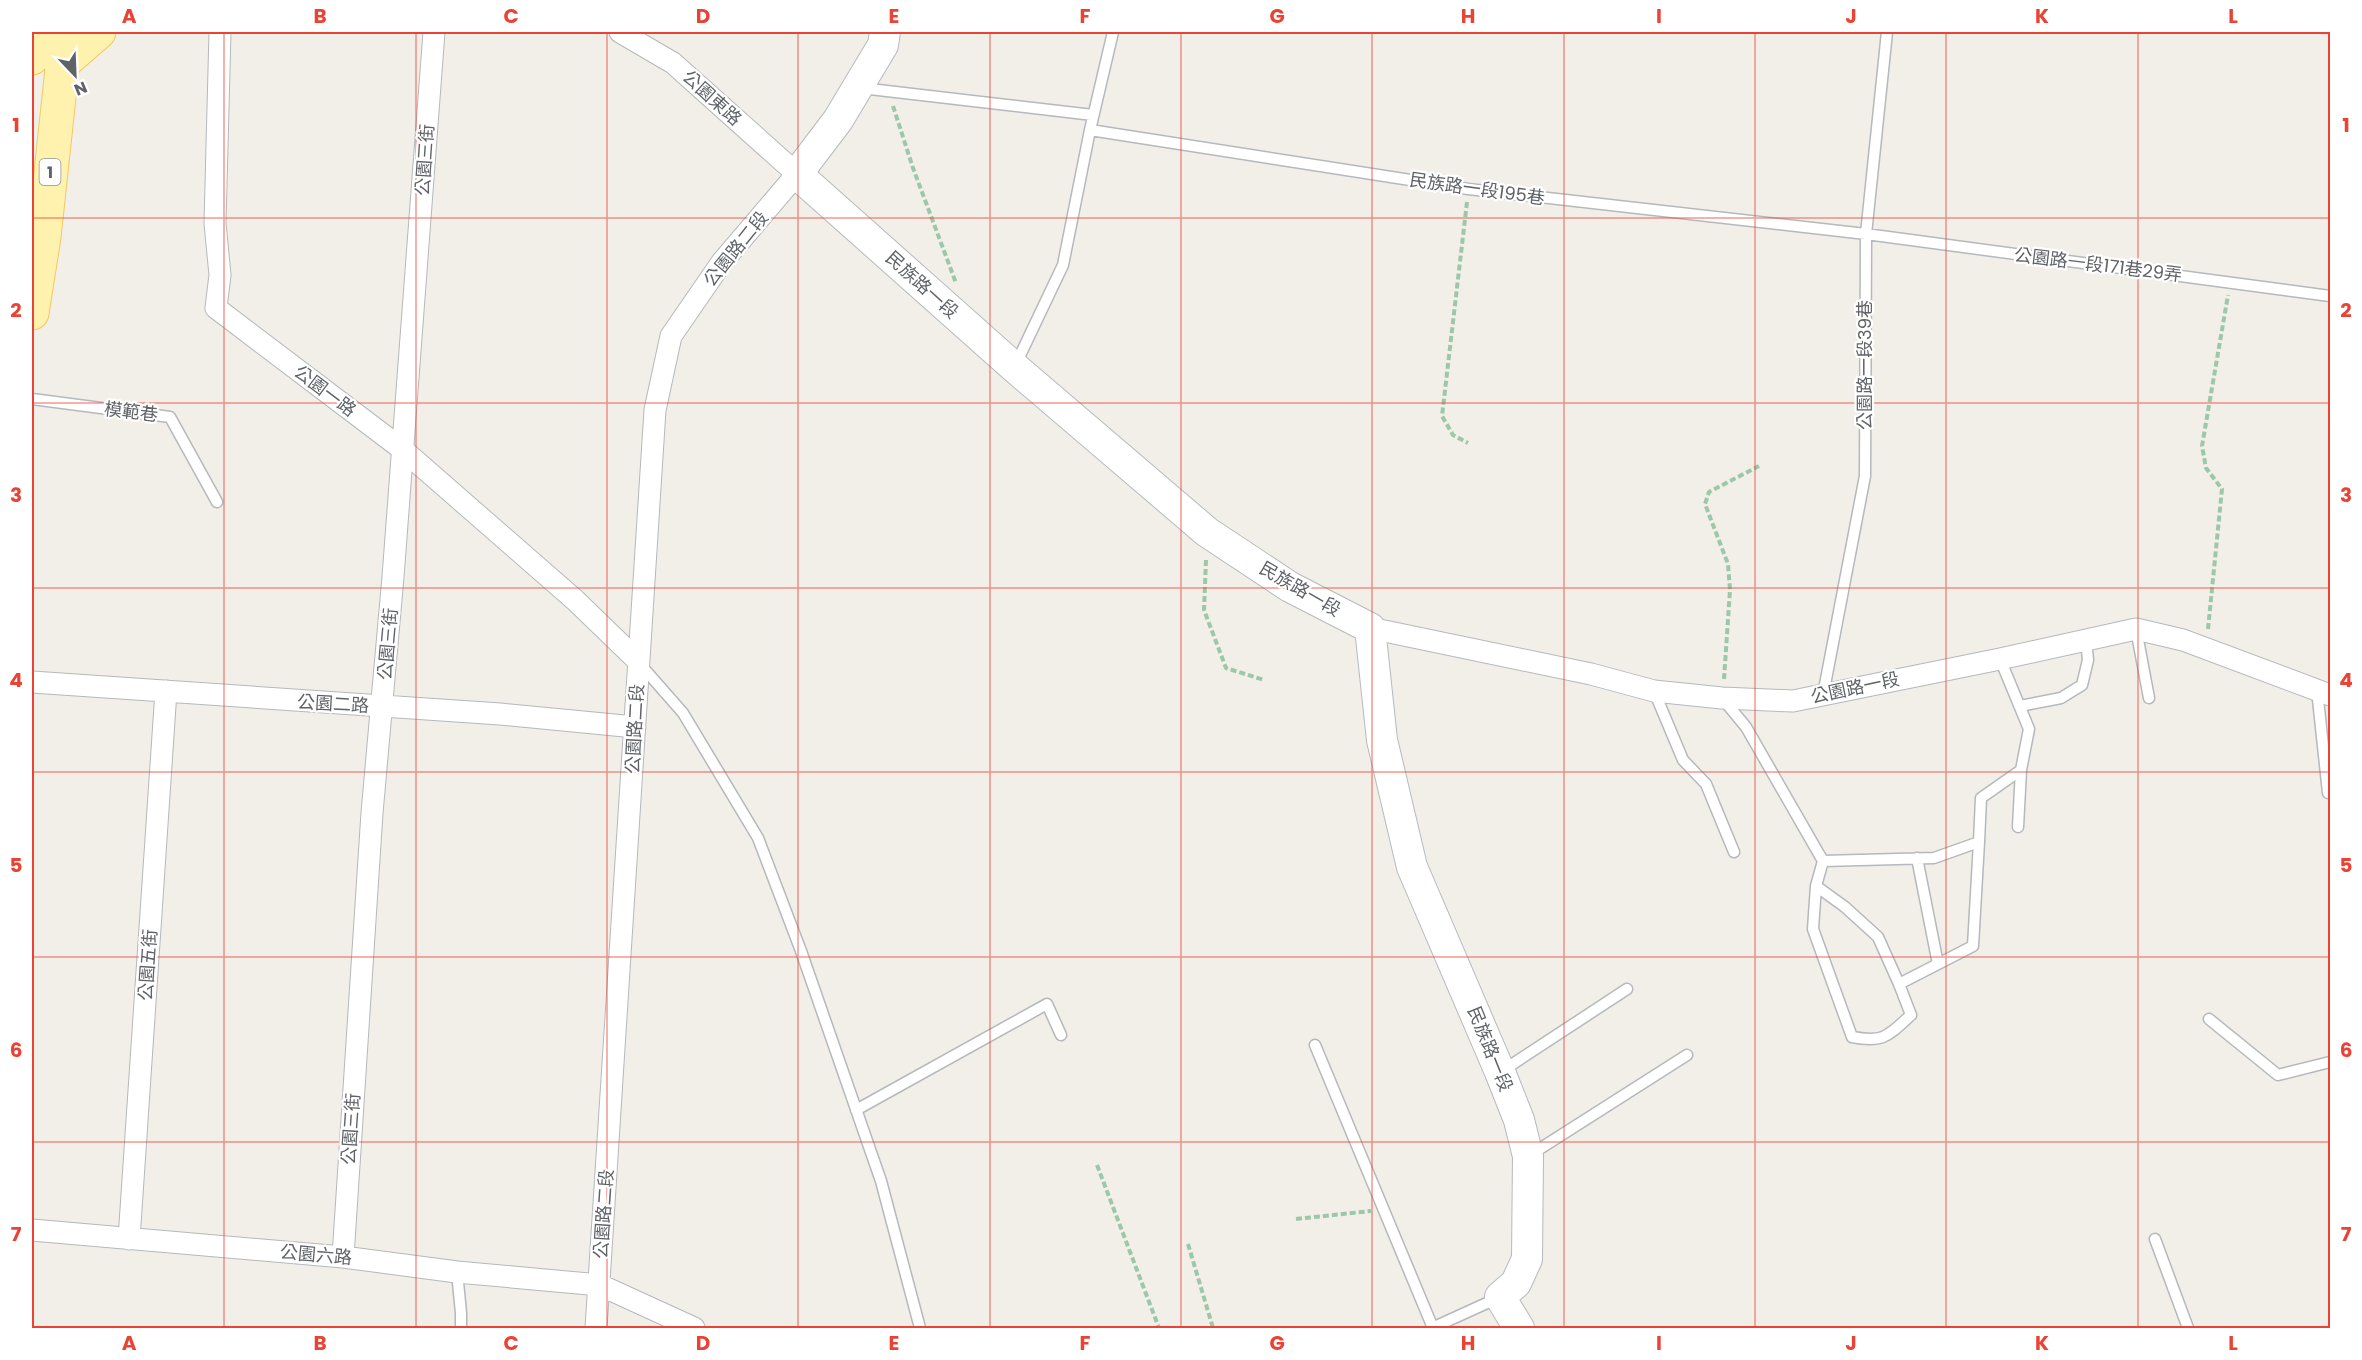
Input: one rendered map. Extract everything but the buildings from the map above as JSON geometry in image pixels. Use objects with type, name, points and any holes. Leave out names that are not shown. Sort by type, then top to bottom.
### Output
[{"type":"main road","name":"1","points":[[32,313],[44,237],[46,62],[34,32]]},
{"type":"main road","name":"1","points":[[46,62],[66,32]]},
{"type":"main road","points":[[46,62],[99,32]]},
{"type":"street","name":"公園一路","points":[[220,32],[215,223],[220,275],[216,308],[402,449],[575,600],[638,662]]},
{"type":"street","name":"公園三街","points":[[343,1257],[371,825],[383,707],[434,32]]},
{"type":"street","name":"公園東路","points":[[620,32],[673,63],[797,174]]},
{"type":"street","points":[[797,174],[838,120],[883,45],[885,32]]},
{"type":"street","name":"民族路一段","points":[[797,174],[1014,367],[1207,532],[1290,587],[1370,628],[1382,740],[1412,867],[1500,1072],[1519,1120],[1528,1156],[1527,1259],[1516,1283],[1500,1297]]},
{"type":"street","name":"公園路二段","points":[[596,1329],[655,410],[671,336],[722,262],[797,174]]},
{"type":"street","name":"公園路一段","points":[[1370,628],[1591,674],[1654,691],[1722,698],[1793,701],[2136,629],[2183,640],[2324,692]]},
{"type":"street","name":"公園二路","points":[[32,682],[500,714],[635,727]]},
{"type":"street","name":"公園五街","points":[[129,1239],[166,691]]},
{"type":"street","name":"公園六路","points":[[32,1230],[343,1257],[458,1272],[600,1285],[694,1329]]},
{"type":"street","points":[[1500,1297],[1519,1329]]},
{"type":"lane","points":[[1014,367],[1063,265],[1093,115],[1113,32]]},
{"type":"lane","name":"公園路一段39巷","points":[[1823,695],[1865,476],[1866,234],[1887,32]]},
{"type":"lane","points":[[858,87],[1093,115]]},
{"type":"lane","name":"民族路一段195巷","points":[[1090,130],[1468,189],[1866,234]]},
{"type":"lane","name":"公園路一段171巷29弄","points":[[1866,234],[2331,296]]},
{"type":"lane","name":"模範巷","points":[[32,399],[170,417],[217,502]]},
{"type":"lane","points":[[2136,629],[2149,698]]},
{"type":"lane","points":[[2020,706],[2061,698],[2082,685],[2088,660],[2086,640]]},
{"type":"lane","points":[[2000,659],[2030,729],[2021,770],[2018,827]]},
{"type":"lane","points":[[638,662],[683,713],[758,838],[801,951],[880,1181],[920,1329]]},
{"type":"lane","points":[[1654,691],[1683,760],[1706,784],[1734,852]]},
{"type":"lane","points":[[2324,692],[2328,793]]},
{"type":"lane","points":[[1722,698],[1746,728],[1823,861],[1816,886],[1813,929],[1852,1037],[1871,1041],[1890,1035],[1911,1015],[1878,938],[1845,907],[1816,886]]},
{"type":"lane","points":[[1899,984],[1973,946],[1981,798],[2021,770]]},
{"type":"lane","points":[[1823,861],[1934,858],[1979,842]]},
{"type":"lane","points":[[1917,858],[1938,964]]},
{"type":"lane","points":[[1500,1072],[1627,989]]},
{"type":"lane","points":[[856,1110],[1047,1004],[1061,1035]]},
{"type":"lane","points":[[2209,1018],[2278,1075],[2331,1062]]},
{"type":"lane","points":[[1315,1045],[1433,1328],[1500,1297]]},
{"type":"lane","points":[[1528,1156],[1687,1055]]},
{"type":"lane","points":[[2155,1239],[2188,1329]]},
{"type":"lane","points":[[458,1272],[462,1313],[461,1329]]},
{"type":"path","points":[[888,91],[913,168],[957,287]]},
{"type":"path","points":[[1468,189],[1442,416],[1453,435],[1468,443]]},
{"type":"path","points":[[2206,648],[2222,489],[2206,468],[2202,446],[2230,282]]},
{"type":"path","points":[[1722,698],[1730,590],[1728,564],[1705,504],[1709,492],[1759,466]]},
{"type":"path","points":[[1207,532],[1204,610],[1226,668],[1264,680]]},
{"type":"path","points":[[1097,1165],[1159,1329]]},
{"type":"path","points":[[1296,1219],[1383,1209]]},
{"type":"path","points":[[1188,1244],[1213,1329]]}]
